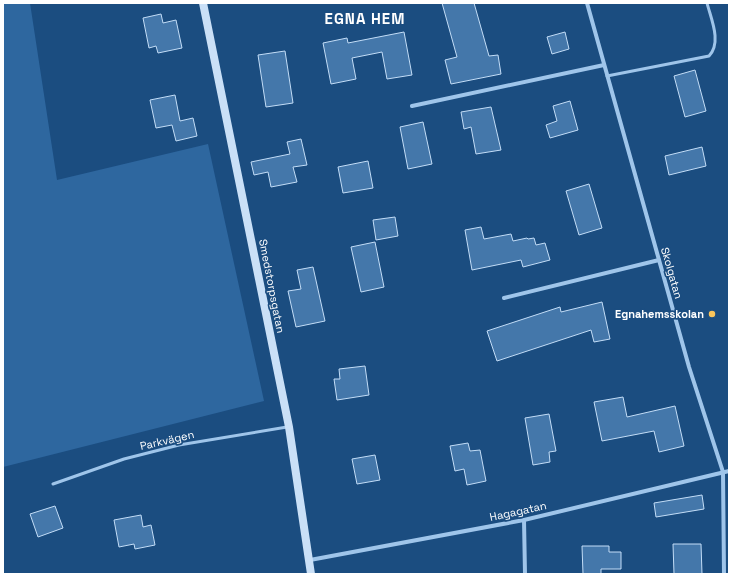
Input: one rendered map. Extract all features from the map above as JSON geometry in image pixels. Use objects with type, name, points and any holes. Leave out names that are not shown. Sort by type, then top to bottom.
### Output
[{"type":"street","name":"Smedstorpsgatan","points":[[203,3],[289,427],[311,574]]},
{"type":"street","name":"Skolgatan","points":[[587,3],[689,367],[723,472],[724,574]]},
{"type":"street","points":[[412,106],[604,65]]},
{"type":"street","points":[[504,298],[659,260]]},
{"type":"street","name":"Hagagatan","points":[[310,560],[524,520],[729,471]]},
{"type":"street","points":[[524,520],[525,574]]},
{"type":"lane","points":[[607,76],[710,56],[715,50],[716,39],[707,3]]},
{"type":"lane","name":"Parkvägen","points":[[53,484],[124,459],[178,445],[289,427]]},
{"type":"shaded area","points":[[3,3],[30,3],[57,180],[208,144],[264,401],[3,467]]},
{"type":"building","points":[[442,3],[474,3],[489,56],[498,55],[501,74],[451,84],[445,60],[457,57]]},
{"type":"building","points":[[161,14],[163,23],[176,20],[182,48],[158,53],[156,46],[149,48],[143,18]]},
{"type":"building","points":[[404,32],[412,75],[387,79],[382,52],[352,58],[356,79],[331,84],[323,43],[347,38],[348,43]]},
{"type":"building","points":[[565,32],[569,49],[552,54],[547,37]]},
{"type":"building","points":[[285,51],[293,103],[266,107],[258,55]]},
{"type":"building","points":[[695,70],[706,111],[685,117],[674,76]]},
{"type":"building","points":[[175,95],[180,121],[193,118],[197,136],[176,141],[172,125],[156,128],[150,100]]},
{"type":"building","points":[[570,101],[578,130],[550,138],[546,125],[557,121],[553,106]]},
{"type":"building","points":[[491,107],[501,150],[476,154],[471,127],[464,129],[461,112]]},
{"type":"building","points":[[423,122],[432,164],[408,169],[400,127]]},
{"type":"building","points":[[301,139],[307,165],[293,167],[297,182],[271,187],[268,172],[254,175],[251,162],[290,154],[287,142]]},
{"type":"building","points":[[702,147],[706,166],[669,175],[665,156]]},
{"type":"building","points":[[368,161],[373,188],[343,193],[338,167]]},
{"type":"building","points":[[589,184],[602,228],[579,235],[566,191]]},
{"type":"building","points":[[395,217],[398,236],[376,240],[373,220]]},
{"type":"building","points":[[481,227],[484,239],[511,234],[513,241],[534,238],[536,245],[545,243],[550,260],[523,267],[521,260],[472,270],[465,230]]},
{"type":"building","points":[[375,242],[384,287],[361,292],[351,247]]},
{"type":"building","points":[[313,267],[325,321],[296,327],[288,291],[301,289],[297,270]]},
{"type":"building","points":[[602,302],[610,339],[594,342],[591,330],[497,361],[487,331],[560,307],[561,312]]},
{"type":"building","points":[[365,366],[369,395],[337,400],[334,379],[340,379],[339,369]]},
{"type":"building","points":[[623,397],[627,417],[675,406],[684,446],[659,452],[654,431],[602,441],[594,402]]},
{"type":"building","points":[[549,414],[556,451],[549,452],[550,462],[533,465],[525,418]]},
{"type":"building","points":[[468,443],[470,451],[480,450],[486,481],[467,485],[464,469],[455,471],[450,446]]},
{"type":"building","points":[[375,455],[380,480],[357,484],[352,459]]},
{"type":"building","points":[[702,495],[704,509],[656,517],[654,503]]},
{"type":"building","points":[[55,506],[63,528],[38,537],[30,514]]},
{"type":"building","points":[[141,515],[143,527],[151,525],[155,545],[135,549],[134,544],[119,547],[114,520]]},
{"type":"building","points":[[673,544],[701,544],[702,574],[674,574]]},
{"type":"building","points":[[582,546],[609,546],[609,552],[621,552],[621,569],[601,569],[601,574],[583,574]]},
{"type":"place","name":"Egnahemsskolan","points":[[712,314]]},
{"type":"district","name":"EGNA HEM","points":[[365,18]]}]
